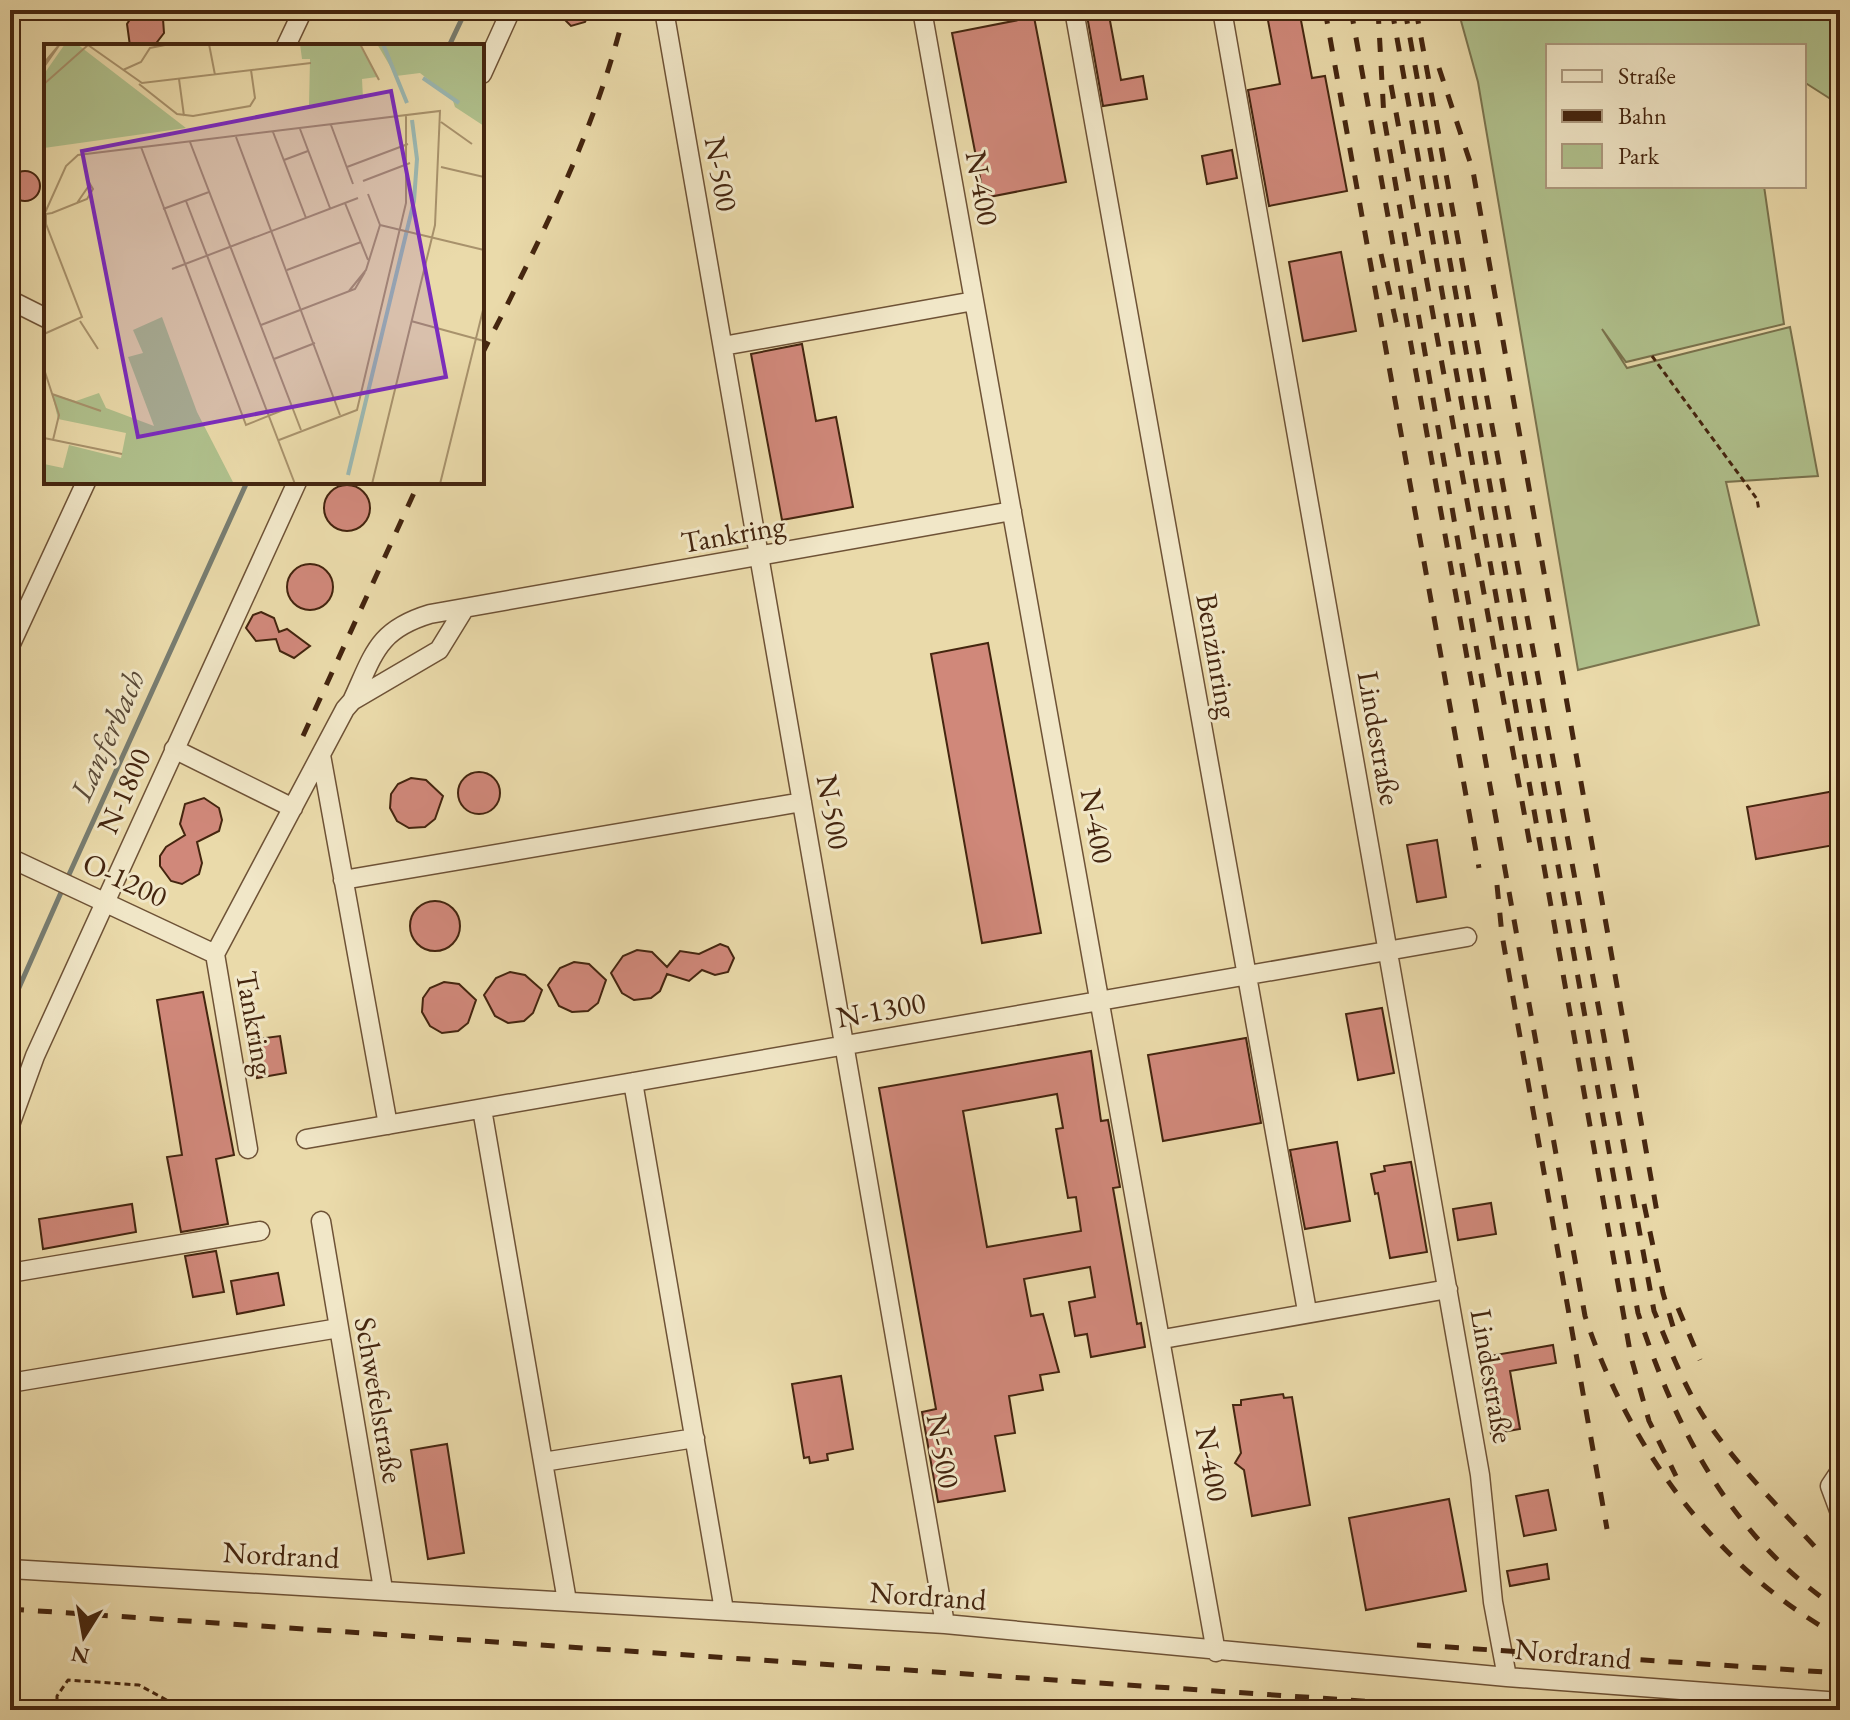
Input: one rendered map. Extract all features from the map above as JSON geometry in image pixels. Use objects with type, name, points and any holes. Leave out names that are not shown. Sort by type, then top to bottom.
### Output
[{"type":"lane","points":[[287,44],[303,10]]},
{"type":"lane","points":[[484,70],[511,10]]},
{"type":"lane","name":"N-500","points":[[664,10],[945,1624]]},
{"type":"lane","name":"N-400","points":[[922,10],[1163,1339],[1216,1652]]},
{"type":"lane","name":"Benzinring","points":[[1074,10],[1307,1311]]},
{"type":"lane","name":"Lindestraße","points":[[1222,10],[1480,1475],[1493,1602],[1507,1677]]},
{"type":"lane","points":[[10,300],[44,317]]},
{"type":"lane","points":[[723,346],[974,301]]},
{"type":"lane","points":[[10,646],[85,484]]},
{"type":"lane","name":"N-1800","points":[[10,1125],[35,1056],[296,484]]},
{"type":"lane","name":"Tankring","points":[[248,1149],[215,954],[352,701],[381,639],[402,623],[430,614],[463,611],[1012,511]]},
{"type":"lane","name":"Tankring","points":[[352,701],[439,650],[463,611]]},
{"type":"lane","points":[[174,749],[293,808]]},
{"type":"lane","points":[[321,755],[388,1125]]},
{"type":"lane","points":[[343,880],[802,802]]},
{"type":"lane","name":"O-1200","points":[[10,858],[215,954]]},
{"type":"lane","name":"N-1300","points":[[306,1139],[845,1046],[1100,998],[1467,937]]},
{"type":"lane","points":[[633,1082],[724,1610]]},
{"type":"lane","points":[[482,1109],[567,1601]]},
{"type":"lane","name":"Schwefelstraße","points":[[321,1221],[383,1589]]},
{"type":"lane","points":[[10,1273],[260,1231]]},
{"type":"lane","points":[[1163,1339],[1307,1311],[1448,1289]]},
{"type":"lane","points":[[10,1383],[339,1328]]},
{"type":"lane","points":[[543,1462],[695,1438]]},
{"type":"lane","points":[[1840,1471],[1830,1486],[1840,1513]]},
{"type":"lane","name":"Nordrand","points":[[10,1569],[945,1624],[1216,1652],[1840,1702]]},
{"type":"path","points":[[1652,356],[1757,499],[1759,511]]},
{"type":"path","points":[[57,1710],[57,1696],[68,1680],[81,1678],[139,1685],[185,1710]]},
{"type":"green space","points":[[1458,10],[1840,10],[1840,105],[1806,83],[1806,44],[1546,44],[1546,188],[1764,188],[1784,324],[1626,362],[1602,329],[1627,368],[1790,327],[1818,476],[1726,482],[1759,625],[1578,670],[1478,82]]},
{"type":"building","points":[[136,10],[155,10],[163,19],[164,33],[156,44],[130,44],[127,24]]},
{"type":"building","points":[[555,10],[591,10],[585,22],[571,26]]},
{"type":"building","points":[[1086,10],[1108,10],[1121,80],[1143,76],[1147,99],[1103,106]]},
{"type":"building","points":[[1266,10],[1299,10],[1312,78],[1325,76],[1347,191],[1269,206],[1248,90],[1280,84]]},
{"type":"building","points":[[1034,17],[1066,182],[984,198],[952,33]]},
{"type":"building","points":[[1232,150],[1237,178],[1207,184],[1202,156]]},
{"type":"building","points":[[25,171],[36,175],[40,186],[36,197],[25,201],[14,197],[10,186],[14,175]]},
{"type":"building","points":[[1341,252],[1356,331],[1303,341],[1289,262]]},
{"type":"building","points":[[802,344],[816,421],[836,417],[853,507],[782,520],[751,354]]},
{"type":"building","points":[[347,485],[363,492],[370,508],[363,524],[347,531],[331,524],[324,508],[331,492]]},
{"type":"building","points":[[310,564],[326,571],[333,587],[326,603],[310,610],[294,603],[287,587],[294,571]]},
{"type":"building","points":[[261,612],[274,618],[279,632],[287,629],[310,646],[294,658],[280,651],[276,639],[256,641],[246,628],[253,615]]},
{"type":"building","points":[[988,643],[1041,933],[982,943],[931,654]]},
{"type":"building","points":[[479,772],[494,778],[500,793],[494,808],[479,814],[464,808],[458,793],[464,778]]},
{"type":"building","points":[[411,778],[426,780],[443,796],[435,819],[425,827],[409,828],[397,821],[390,808],[391,794],[398,784]]},
{"type":"building","points":[[1840,790],[1840,844],[1756,859],[1747,807]]},
{"type":"building","points":[[204,798],[219,808],[222,820],[219,831],[197,842],[202,863],[199,874],[182,884],[171,881],[160,866],[160,856],[166,847],[185,835],[180,824],[185,804]]},
{"type":"building","points":[[1437,840],[1446,897],[1417,902],[1407,845]]},
{"type":"building","points":[[435,901],[453,908],[460,926],[453,944],[435,951],[417,944],[410,926],[417,908]]},
{"type":"building","points":[[720,944],[728,947],[734,958],[728,972],[715,975],[702,970],[689,981],[667,974],[660,991],[651,998],[634,1000],[622,993],[611,973],[623,956],[637,950],[652,952],[667,967],[680,951],[699,954]]},
{"type":"building","points":[[574,962],[589,964],[606,980],[598,1003],[588,1011],[572,1012],[559,1006],[548,985],[560,968]]},
{"type":"building","points":[[510,972],[525,975],[542,990],[533,1013],[524,1021],[508,1023],[495,1016],[484,995],[496,978]]},
{"type":"building","points":[[444,982],[459,984],[476,1000],[468,1023],[458,1031],[442,1033],[430,1026],[422,1012],[423,998],[430,988]]},
{"type":"building","points":[[203,992],[234,1155],[216,1159],[228,1224],[181,1232],[167,1157],[182,1155],[157,1000]]},
{"type":"building","points":[[1382,1008],[1394,1073],[1358,1080],[1346,1014]]},
{"type":"building","points":[[280,1036],[286,1073],[257,1078],[250,1040]]},
{"type":"building","points":[[1246,1038],[1261,1123],[1163,1141],[1148,1055]]},
{"type":"building","points":[[1091,1051],[1101,1121],[1108,1120],[1120,1187],[1113,1188],[1137,1324],[1141,1323],[1145,1347],[1091,1357],[1087,1334],[1075,1336],[1069,1302],[1095,1297],[1090,1267],[1024,1279],[1031,1316],[1043,1314],[1059,1372],[1040,1375],[1043,1390],[1009,1396],[1015,1433],[995,1436],[1005,1491],[938,1502],[922,1412],[936,1409],[879,1088]],"holes":[[[1057,1094],[1063,1128],[1056,1129],[1068,1198],[1076,1197],[1081,1231],[987,1247],[963,1111]]]},
{"type":"building","points":[[1337,1142],[1350,1221],[1305,1229],[1290,1150]]},
{"type":"building","points":[[1411,1162],[1427,1252],[1390,1258],[1378,1193],[1375,1194],[1371,1174],[1385,1171],[1384,1166]]},
{"type":"building","points":[[1491,1203],[1496,1234],[1458,1240],[1453,1209]]},
{"type":"building","points":[[132,1204],[136,1232],[43,1249],[39,1219]]},
{"type":"building","points":[[216,1251],[224,1292],[193,1297],[185,1256]]},
{"type":"building","points":[[278,1273],[284,1305],[237,1314],[231,1281]]},
{"type":"building","points":[[1553,1345],[1556,1363],[1510,1371],[1520,1429],[1491,1434],[1478,1358]]},
{"type":"building","points":[[841,1376],[853,1449],[827,1454],[828,1460],[810,1463],[809,1457],[804,1458],[792,1384]]},
{"type":"building","points":[[1283,1394],[1284,1398],[1292,1397],[1310,1505],[1252,1516],[1244,1470],[1235,1463],[1241,1453],[1233,1405],[1241,1405],[1241,1400]]},
{"type":"building","points":[[447,1444],[464,1553],[428,1559],[411,1450]]},
{"type":"building","points":[[1548,1490],[1556,1530],[1524,1536],[1516,1496]]},
{"type":"building","points":[[1449,1499],[1466,1591],[1366,1610],[1349,1518]]},
{"type":"building","points":[[1547,1564],[1549,1579],[1510,1586],[1507,1571]]},
{"type":"waterway","name":"Lanferbach","points":[[450,44],[466,10]]},
{"type":"waterway","name":"Lanferbach","points":[[67,879],[246,484]]},
{"type":"waterway","name":"Lanferbach","points":[[10,1008],[63,888]]},
{"type":"railway","points":[[484,350],[544,229],[582,143],[613,55],[625,10]]},
{"type":"railway","points":[[1325,10],[1479,868]]},
{"type":"railway","points":[[1351,10],[1585,1316],[1603,1365],[1626,1412],[1682,1500],[1717,1541],[1754,1577],[1795,1609],[1840,1637]]},
{"type":"railway","points":[[1378,10],[1384,118],[1485,697]]},
{"type":"railway","points":[[1392,10],[1631,1357],[1649,1421],[1676,1476]]},
{"type":"railway","points":[[1405,10],[1638,1313],[1671,1399],[1713,1480],[1769,1551],[1802,1582],[1840,1610]]},
{"type":"railway","points":[[1416,10],[1654,1311],[1683,1378],[1716,1435],[1817,1549]]},
{"type":"railway","points":[[1439,68],[1473,171],[1658,1218]]},
{"type":"railway","points":[[1391,85],[1530,845]]},
{"type":"railway","points":[[1381,254],[1399,336]]},
{"type":"railway","points":[[303,736],[418,484]]},
{"type":"railway","points":[[1497,885],[1502,935],[1607,1529]]},
{"type":"railway","points":[[1644,1204],[1663,1293],[1677,1340]]},
{"type":"railway","points":[[1678,1308],[1700,1360]]},
{"type":"railway","points":[[10,1609],[1495,1710]]},
{"type":"railway","points":[[1417,1645],[1840,1673]]}]
